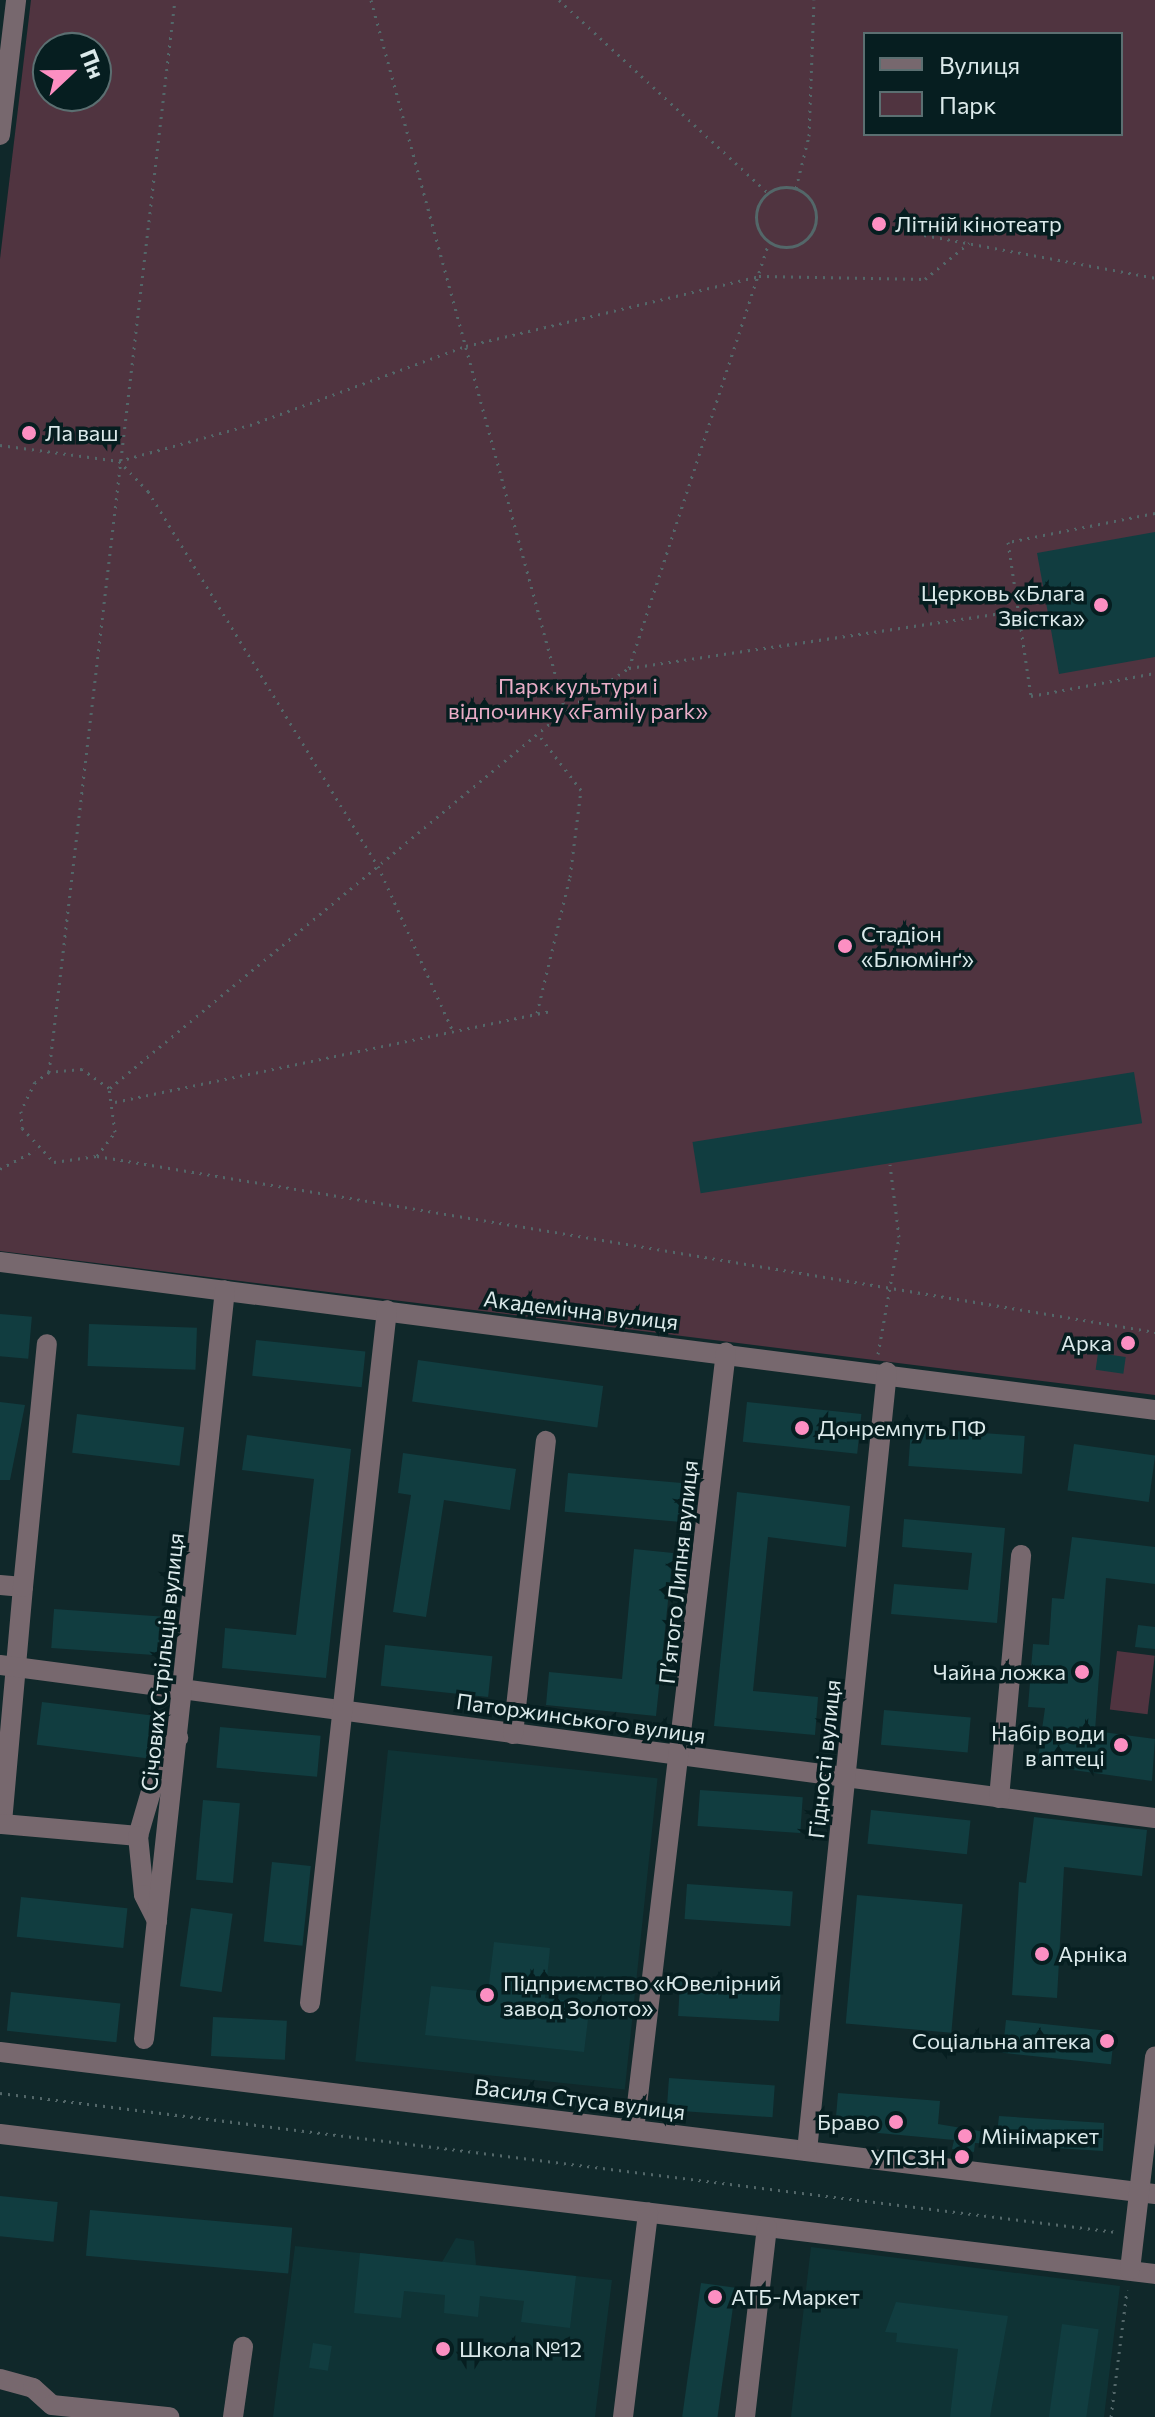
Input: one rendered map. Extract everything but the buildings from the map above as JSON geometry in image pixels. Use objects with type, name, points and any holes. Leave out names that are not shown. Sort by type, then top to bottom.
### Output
[{"type":"street","points":[[0,135],[4,64],[16,0]]},
{"type":"street","name":"Академічна вулиця","points":[[0,1262],[880,1371],[1155,1410]]},
{"type":"street","name":"Січових Стрільців вулиця","points":[[144,2039],[225,1290]]},
{"type":"street","points":[[310,2003],[387,1310]]},
{"type":"street","points":[[47,1344],[23,1587],[8,1666],[2,1824],[138,1836]]},
{"type":"street","name":"П’ятого Липня вулиця","points":[[634,2130],[682,1756],[726,1352]]},
{"type":"street","name":"Гідності вулиця","points":[[807,2151],[846,1778],[880,1371]]},
{"type":"street","points":[[513,1734],[546,1441]]},
{"type":"street","points":[[999,1798],[1021,1555]]},
{"type":"street","points":[[0,1585],[23,1587]]},
{"type":"street","name":"Паторжинського вулиця","points":[[8,1666],[1155,1818]]},
{"type":"street","points":[[157,1921],[144,1895],[138,1836],[162,1754],[178,1738]]},
{"type":"street","name":"Василя Стуса вулиця","points":[[0,2052],[1147,2193]]},
{"type":"street","points":[[1130,2270],[1134,2234],[1147,2193],[1155,2056]]},
{"type":"street","points":[[0,2134],[1155,2274]]},
{"type":"street","points":[[623,2417],[648,2213]]},
{"type":"street","points":[[745,2417],[767,2227]]},
{"type":"street","points":[[233,2417],[243,2347]]},
{"type":"street","points":[[0,2379],[33,2388],[52,2405],[169,2417]]},
{"type":"path","points":[[49,1072],[175,0]]},
{"type":"path","points":[[371,0],[565,711]]},
{"type":"path","points":[[559,0],[768,193]]},
{"type":"path","points":[[796,188],[809,136],[814,0]]},
{"type":"path","points":[[768,193],[796,188]]},
{"type":"path","points":[[769,243],[789,248],[814,231],[816,211],[796,188]]},
{"type":"path","points":[[629,668],[769,243],[756,219],[768,193]]},
{"type":"path","points":[[924,235],[1155,278]]},
{"type":"path","points":[[0,445],[119,461],[250,425],[466,346],[759,276],[925,279],[969,243]]},
{"type":"path","points":[[119,461],[148,491],[378,866],[453,1031]]},
{"type":"path","points":[[1155,513],[1008,542],[1031,696],[1155,673]]},
{"type":"path","points":[[109,1088],[565,711],[629,668],[1017,611]]},
{"type":"path","points":[[537,1013],[570,877],[581,790],[538,734]]},
{"type":"path","points":[[115,1102],[550,1011]]},
{"type":"path","points":[[97,1156],[115,1132],[115,1102],[109,1088],[82,1069],[49,1072],[30,1088],[21,1111],[35,1150],[69,1165],[97,1156],[1155,1332]]},
{"type":"path","points":[[0,1169],[35,1150]]},
{"type":"path","points":[[880,1371],[899,1237],[890,1165]]},
{"type":"path","points":[[0,2093],[1134,2234]]},
{"type":"path","points":[[1111,2417],[1130,2270]]},
{"type":"shaded area","name":"Підприємство «Ювелірний завод Золото»","points":[[388,1750],[658,1778],[625,2090],[355,2061]]},
{"type":"shaded area","name":"Школа №12","points":[[456,2238],[474,2241],[476,2265],[612,2280],[595,2417],[273,2417],[295,2246],[442,2262]]},
{"type":"shaded area","points":[[811,2247],[1120,2286],[1104,2417],[791,2417]]},
{"type":"green space","name":"Парк культури і відпочинку «Family park»","points":[[31,0],[1155,0],[1155,1395],[0,1251],[0,259]]},
{"type":"green space","points":[[1117,1651],[1155,1656],[1148,1714],[1110,1710]]},
{"type":"place","name":"Літній кінотеатр","points":[[879,224]]},
{"type":"place","name":"Ла ваш","points":[[29,433]]},
{"type":"place","name":"Церковь «Блага Звістка»","points":[[1101,605]]},
{"type":"place","name":"Стадіон «Блюмінґ»","points":[[845,946]]},
{"type":"place","name":"Арка","points":[[1128,1343]]},
{"type":"place","name":"Донремпуть ПФ","points":[[802,1428]]},
{"type":"place","name":"Чайна ложка","points":[[1082,1672]]},
{"type":"place","name":"Набір води в аптеці","points":[[1121,1745]]},
{"type":"place","name":"Арніка","points":[[1042,1954]]},
{"type":"place","name":"Підприємство «Ювелірний завод Золото»","points":[[487,1995]]},
{"type":"place","name":"Соціальна аптека","points":[[1107,2041]]},
{"type":"place","name":"Браво","points":[[896,2122]]},
{"type":"place","name":"Мінімаркет","points":[[965,2136]]},
{"type":"place","name":"УПСЗН","points":[[962,2157]]},
{"type":"place","name":"АТБ-Маркет","points":[[715,2297]]},
{"type":"place","name":"Школа №12","points":[[443,2349]]}]
